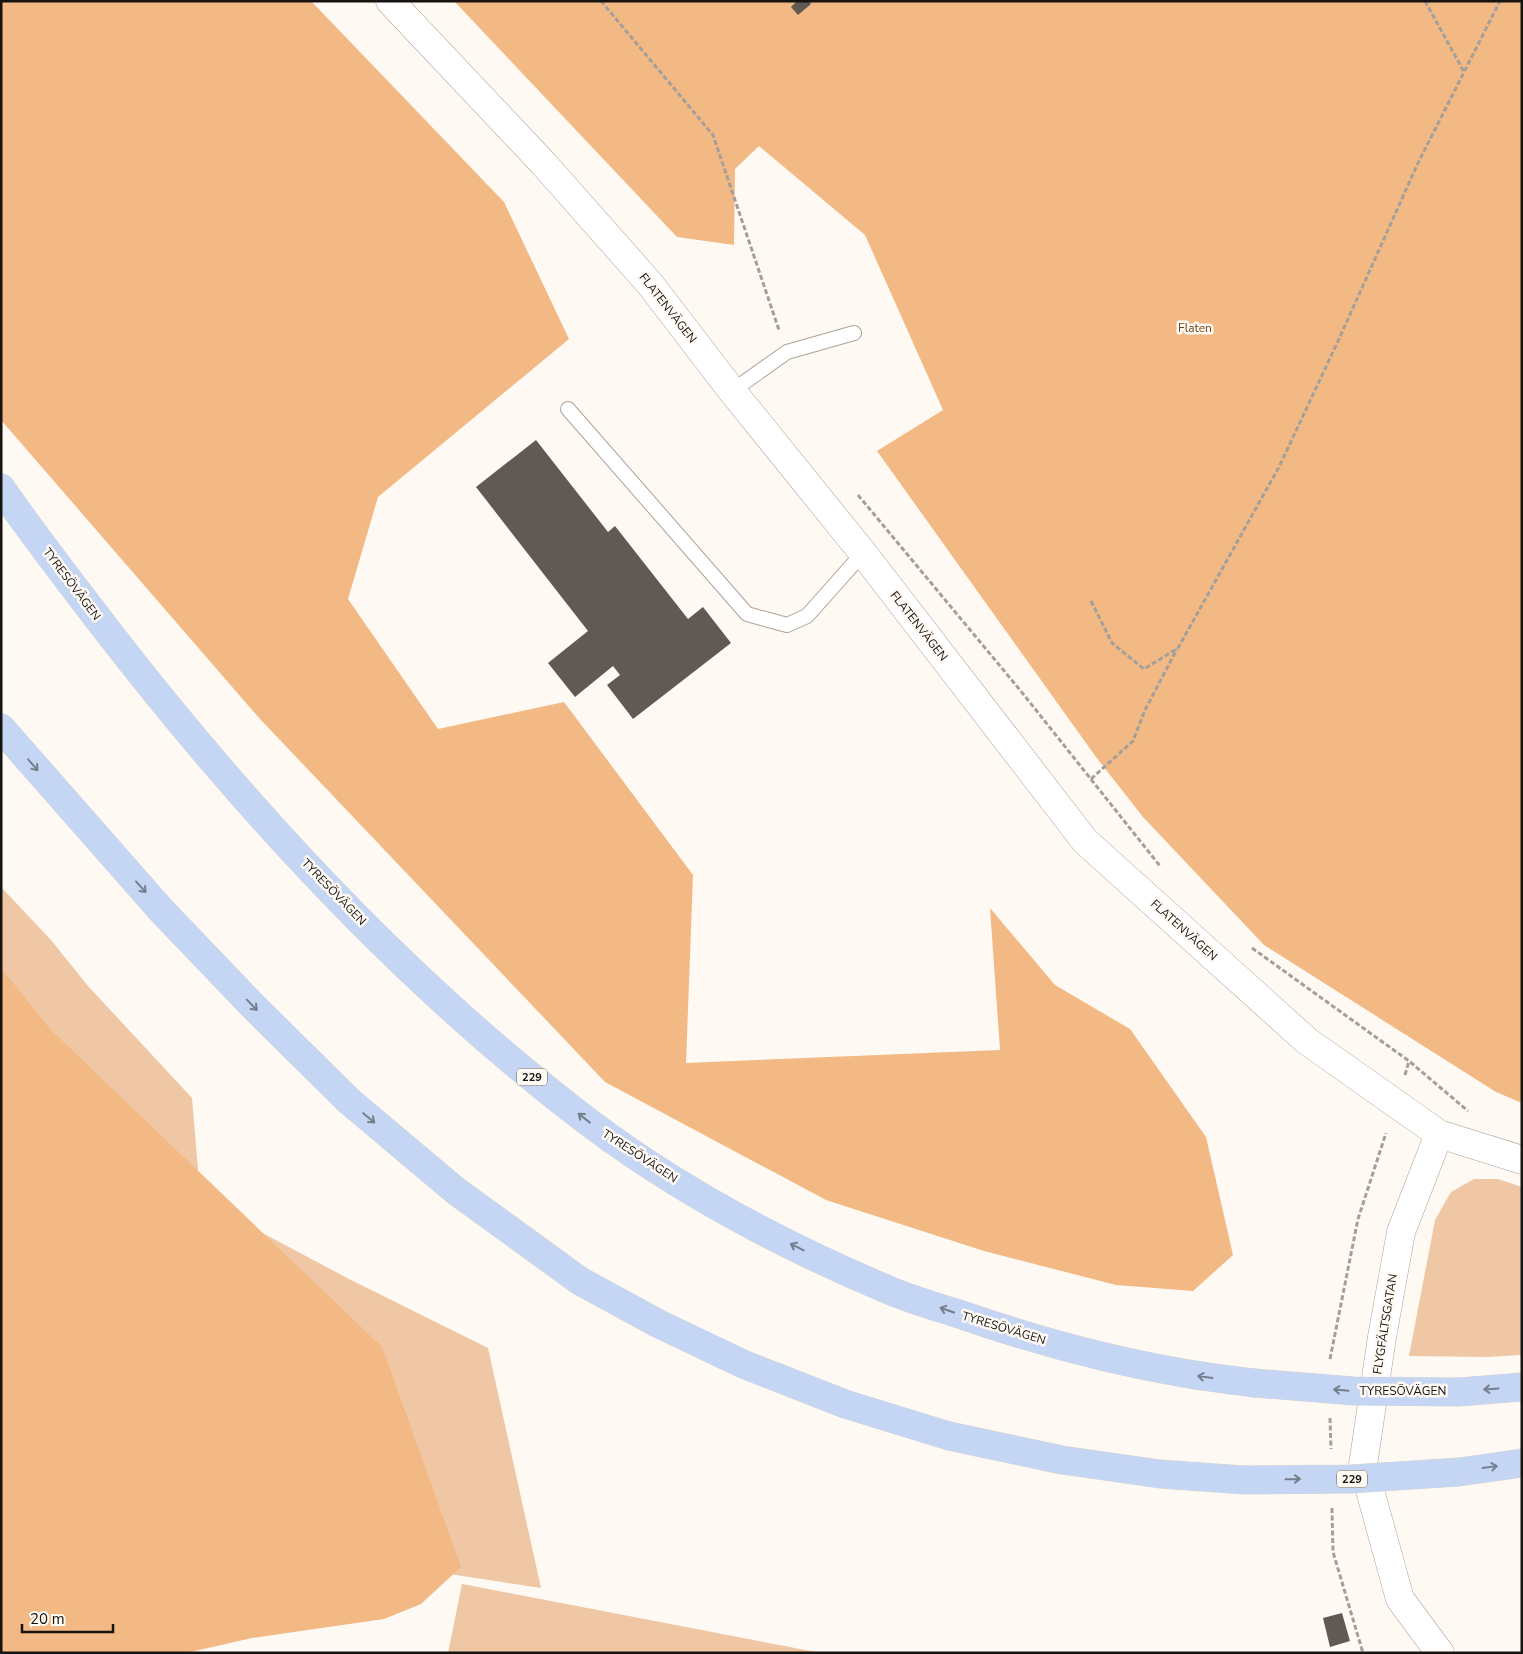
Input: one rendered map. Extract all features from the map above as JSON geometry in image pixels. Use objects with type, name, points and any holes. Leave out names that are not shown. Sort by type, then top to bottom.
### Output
[{"type":"highway","name":"TYRESÖVÄGEN","points":[[1,488],[140,673],[213,762],[361,921],[444,1001],[530,1076],[593,1126],[663,1173],[735,1215],[810,1254],[894,1292],[1007,1331],[1117,1360],[1181,1373],[1254,1383],[1354,1391],[1459,1392],[1522,1387]]},
{"type":"highway","name":"229","points":[[1,728],[161,910],[252,1005],[349,1101],[456,1191],[580,1281],[659,1324],[743,1364],[844,1404],[949,1436],[1062,1460],[1160,1474],[1244,1480],[1351,1479],[1459,1472],[1522,1463]]},
{"type":"street","name":"FLATENVÄGEN","points":[[390,1],[543,163],[650,284],[732,391],[863,554],[1085,841],[1307,1041],[1439,1134],[1522,1160]]},
{"type":"street","name":"FLYGFÄLTSGATAN","points":[[1439,1134],[1400,1232],[1362,1465],[1400,1599],[1440,1653]]},
{"type":"lane","points":[[732,391],[787,352],[854,333]]},
{"type":"lane","points":[[568,409],[747,614],[787,625],[807,616],[863,554]]},
{"type":"path","points":[[602,1],[713,135],[787,352]]},
{"type":"path","points":[[1425,1],[1464,72]]},
{"type":"path","points":[[1091,779],[1133,741],[1144,710],[1279,467],[1418,164],[1500,1]]},
{"type":"path","points":[[852,488],[1020,690],[1162,869]]},
{"type":"path","points":[[1091,602],[1112,643],[1144,669],[1178,648]]},
{"type":"path","points":[[1248,946],[1409,1061],[1472,1115]]},
{"type":"shaded area","points":[[1,887],[51,940],[88,986],[192,1098],[201,1205],[255,1229],[349,1279],[488,1348],[541,1588],[423,1570],[1,1495]]},
{"type":"shaded area","points":[[1474,1179],[1498,1179],[1522,1187],[1522,1355],[1486,1357],[1409,1356],[1435,1220],[1451,1192]]},
{"type":"shaded area","points":[[462,1584],[821,1653],[448,1653]]},
{"type":"green space","points":[[1,1],[311,1],[504,202],[569,339],[378,497],[348,599],[438,729],[564,702],[693,875],[686,1063],[1000,1050],[990,908],[1055,985],[1130,1029],[1206,1137],[1233,1255],[1193,1291],[1116,1285],[984,1251],[826,1200],[605,1082],[260,719],[1,420]]},
{"type":"green space","name":"Flaten","points":[[454,1],[1522,1],[1522,1103],[1496,1092],[1264,945],[1143,817],[1096,757],[877,451],[943,410],[865,235],[759,146],[735,169],[734,245],[677,237]]},
{"type":"green space","points":[[1,968],[50,1029],[382,1347],[461,1567],[421,1604],[384,1619],[252,1638],[186,1653],[1,1653]]},
{"type":"building","points":[[797,1],[809,1],[811,4],[798,15],[791,7]]},
{"type":"building","points":[[536,440],[608,532],[615,526],[688,619],[703,607],[731,643],[633,719],[607,685],[620,675],[613,666],[575,697],[548,663],[588,631],[476,487]]},
{"type":"building","points":[[1342,1613],[1350,1641],[1330,1647],[1323,1618]]}]
